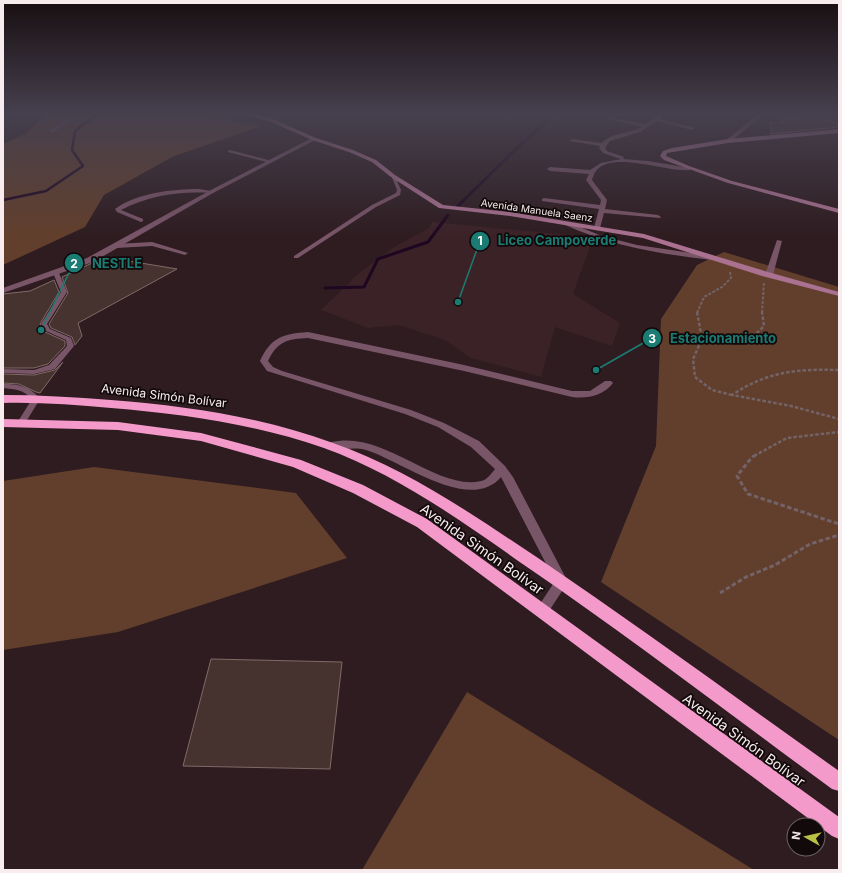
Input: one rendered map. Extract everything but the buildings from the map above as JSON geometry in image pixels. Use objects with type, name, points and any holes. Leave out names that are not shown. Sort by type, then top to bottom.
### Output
[{"type":"highway","name":"Avenida Simón Bolívar","points":[[3,399],[36,399],[134,406],[204,414],[261,425],[330,446],[385,470],[429,493],[562,582],[839,782]]},
{"type":"highway","name":"Avenida Simón Bolívar","points":[[3,423],[118,426],[201,437],[297,463],[358,489],[422,523],[839,828]]},
{"type":"street","points":[[3,291],[18,284],[56,273],[90,260],[211,192],[284,155]]},
{"type":"street","name":"Avenida Manuela Saenz","points":[[360,155],[374,161],[430,202],[441,207],[564,223],[644,236],[767,275],[839,294]]},
{"type":"street","points":[[614,155],[634,161]]},
{"type":"street","points":[[663,155],[666,159],[688,168],[754,191],[839,211]]},
{"type":"street","points":[[596,228],[604,200],[589,180],[590,172],[597,165],[604,162],[634,161],[688,168]]},
{"type":"street","points":[[550,169],[590,172]]},
{"type":"street","points":[[544,200],[658,217]]},
{"type":"street","points":[[767,275],[779,241]]},
{"type":"street","points":[[542,610],[562,582],[521,501],[501,469],[475,444],[434,423],[408,412],[279,373],[270,369],[264,361],[269,347],[288,336],[308,335],[464,368],[572,394],[585,396],[594,394],[601,391],[608,383]]},
{"type":"street","points":[[330,446],[358,444],[379,450],[447,481],[466,486],[482,485],[490,481],[501,469]]},
{"type":"lane","points":[[244,155],[270,162]]},
{"type":"lane","points":[[296,257],[374,206],[398,194],[399,190],[393,176]]},
{"type":"lane","points":[[141,220],[119,211],[118,209],[131,202],[161,193],[193,190],[211,192]]},
{"type":"lane","points":[[564,223],[582,232],[613,242],[664,252],[712,258]]},
{"type":"lane","points":[[116,246],[152,244],[185,253]]},
{"type":"lane","points":[[3,371],[34,372],[52,367],[71,346],[69,339],[48,330],[44,324],[64,292],[56,273]]},
{"type":"lane","points":[[3,386],[24,387],[29,390],[36,399],[21,423]]},
{"type":"path","points":[[728,263],[732,278],[722,287],[704,298],[697,313],[702,339],[693,359],[695,377],[712,390],[791,406],[839,419]]},
{"type":"path","points":[[702,339],[755,335],[764,326],[762,316],[767,275]]},
{"type":"path","points":[[732,395],[746,385],[768,374],[807,370],[839,370]]},
{"type":"path","points":[[839,432],[787,438],[752,456],[737,476],[748,494],[839,524]]},
{"type":"path","points":[[720,593],[746,577],[775,565],[810,544],[839,535]]},
{"type":"shaded area","points":[[3,155],[178,155],[104,195],[85,227],[3,265]]},
{"type":"shaded area","points":[[432,222],[569,235],[592,241],[573,294],[620,323],[612,346],[555,327],[541,377],[471,358],[445,340],[399,325],[368,328],[321,310],[358,274],[394,247],[429,228]]},
{"type":"shaded area","points":[[724,252],[839,287],[839,740],[601,582],[656,446],[661,319],[697,265]]},
{"type":"shaded area","points":[[94,467],[296,493],[347,558],[118,632],[3,650],[3,481]]},
{"type":"shaded area","points":[[467,692],[754,870],[362,870]]},
{"type":"waterway","points":[[3,200],[46,191],[83,166],[75,155]]},
{"type":"waterway","points":[[462,202],[510,155]]},
{"type":"waterway","points":[[457,207],[462,202]]},
{"type":"waterway","points":[[325,288],[364,287],[378,259],[428,242],[448,215]]},
{"type":"place","name":"Liceo Campoverde","points":[[458,302]]},
{"type":"place","name":"NESTLE","points":[[41,330]]},
{"type":"place","name":"Estacionamiento","points":[[596,370]]}]
